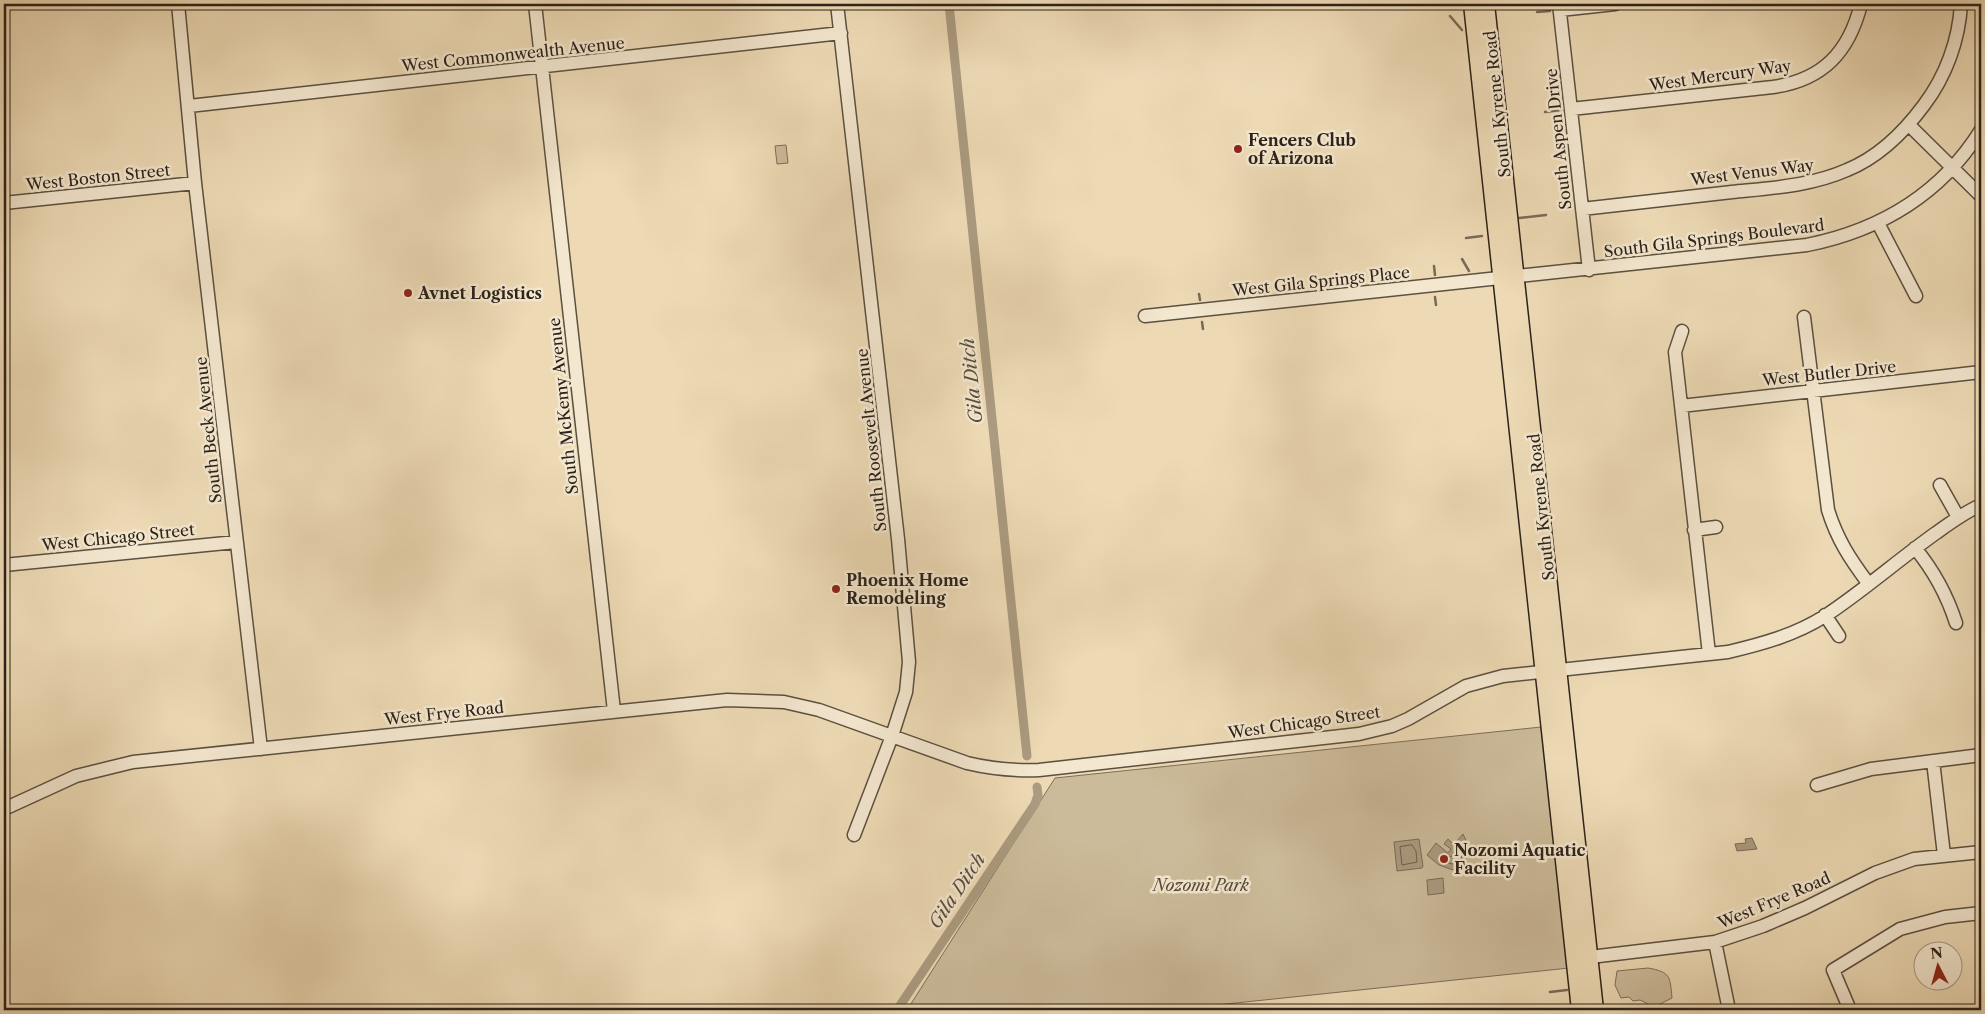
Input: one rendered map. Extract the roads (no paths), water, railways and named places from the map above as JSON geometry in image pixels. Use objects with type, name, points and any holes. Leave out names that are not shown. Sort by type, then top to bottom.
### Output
[{"type":"main road","name":"South Kyrene Road","points":[[1472,4],[1508,278],[1582,958],[1595,1010]]},
{"type":"main road","name":"South Kyrene Road","points":[[1486,4],[1508,278]]},
{"type":"main road","name":"South Kyrene Road","points":[[1580,1010],[1582,958]]},
{"type":"street","name":"South Beck Avenue","points":[[178,4],[195,183],[261,749]]},
{"type":"street","name":"South McKemy Avenue","points":[[535,4],[614,711]]},
{"type":"street","name":"South Roosevelt Avenue","points":[[837,4],[899,543],[909,662],[906,692],[892,736],[854,835]]},
{"type":"street","points":[[1560,7],[1615,4]]},
{"type":"street","name":"West Mercury Way","points":[[1571,109],[1773,87],[1797,82],[1824,68],[1835,57],[1852,33],[1861,4]]},
{"type":"street","name":"West Venus Way","points":[[1582,209],[1772,188],[1822,180],[1865,162],[1910,125],[1929,98],[1947,67],[1959,22],[1961,4]]},
{"type":"street","name":"South Aspen Drive","points":[[1560,7],[1589,270]]},
{"type":"street","name":"West Commonwealth Avenue","points":[[189,106],[841,33]]},
{"type":"street","points":[[1910,125],[1981,196]]},
{"type":"street","name":"South Gila Springs Boulevard","points":[[1508,278],[1807,245],[1843,236],[1878,223],[1926,193],[1953,167],[1972,145],[1981,130]]},
{"type":"street","name":"West Boston Street","points":[[4,203],[195,183]]},
{"type":"street","points":[[1878,223],[1916,296]]},
{"type":"street","name":"West Gila Springs Place","points":[[1145,316],[1508,278]]},
{"type":"street","points":[[1804,317],[1828,510],[1838,537],[1851,560],[1868,583]]},
{"type":"street","points":[[1682,330],[1675,352],[1709,654]]},
{"type":"street","name":"West Butler Drive","points":[[1681,406],[1981,372]]},
{"type":"street","points":[[1940,485],[1958,517]]},
{"type":"street","name":"West Chicago Street","points":[[892,736],[968,763],[992,769],[1014,771],[1039,770],[1359,734],[1392,726],[1408,719],[1454,691],[1476,682],[1503,676],[1728,652],[1762,644],[1797,631],[1826,616],[1958,517],[1981,505]]},
{"type":"street","points":[[1694,530],[1716,527]]},
{"type":"street","name":"West Chicago Street","points":[[4,564],[236,542]]},
{"type":"street","points":[[1915,548],[1931,568],[1943,589],[1956,623]]},
{"type":"street","points":[[1826,616],[1839,636]]},
{"type":"street","name":"West Frye Road","points":[[4,809],[65,781],[103,768],[133,762],[727,700],[784,702],[819,710],[892,736]]},
{"type":"street","points":[[1817,785],[1872,769],[1933,760],[1981,756]]},
{"type":"street","points":[[1933,760],[1944,855]]},
{"type":"street","name":"West Frye Road","points":[[1582,958],[1716,942],[1780,919],[1875,873],[1914,860],[1981,852]]},
{"type":"street","points":[[1850,1010],[1833,970],[1900,929],[1946,917],[1981,913]]},
{"type":"street","points":[[1716,942],[1724,1010]]},
{"type":"water","points":[[1463,834],[1470,849],[1465,862],[1453,870],[1439,865],[1427,855],[1436,843],[1448,853],[1451,849],[1444,844],[1448,839],[1452,843],[1456,842]]},
{"type":"water","points":[[1752,838],[1757,849],[1737,851],[1735,844],[1746,843],[1745,839]]},
{"type":"water","points":[[1419,839],[1422,868],[1397,871],[1394,842]]},
{"type":"water","points":[[1443,878],[1444,893],[1428,895],[1427,880]]},
{"type":"waterway","name":"Gila Ditch","points":[[949,4],[1027,756]]},
{"type":"waterway","points":[[1537,12],[1550,11]]},
{"type":"waterway","points":[[1450,16],[1462,30]]},
{"type":"waterway","points":[[1545,112],[1561,110]]},
{"type":"waterway","points":[[1564,208],[1571,207]]},
{"type":"waterway","points":[[1519,218],[1546,215]]},
{"type":"waterway","points":[[1466,238],[1482,236]]},
{"type":"waterway","points":[[1462,259],[1469,271]]},
{"type":"waterway","points":[[1434,266],[1435,275]]},
{"type":"waterway","points":[[1356,276],[1357,283]]},
{"type":"waterway","points":[[1199,294],[1200,300]]},
{"type":"waterway","points":[[1435,297],[1436,305]]},
{"type":"waterway","points":[[1202,322],[1203,329]]},
{"type":"waterway","name":"Gila Ditch","points":[[897,1010],[1035,804],[1038,795],[1037,787]]},
{"type":"waterway","points":[[1550,992],[1567,990]]},
{"type":"place","name":"Fencers Club of Arizona","points":[[1238,149]]},
{"type":"place","name":"Avnet Logistics","points":[[408,293]]},
{"type":"place","name":"Phoenix Home Remodeling","points":[[836,589]]},
{"type":"place","name":"Nozomi Aquatic Facility","points":[[1444,859]]},
{"type":"park label","name":"Nozomi Park","points":[[1201,885]]}]
